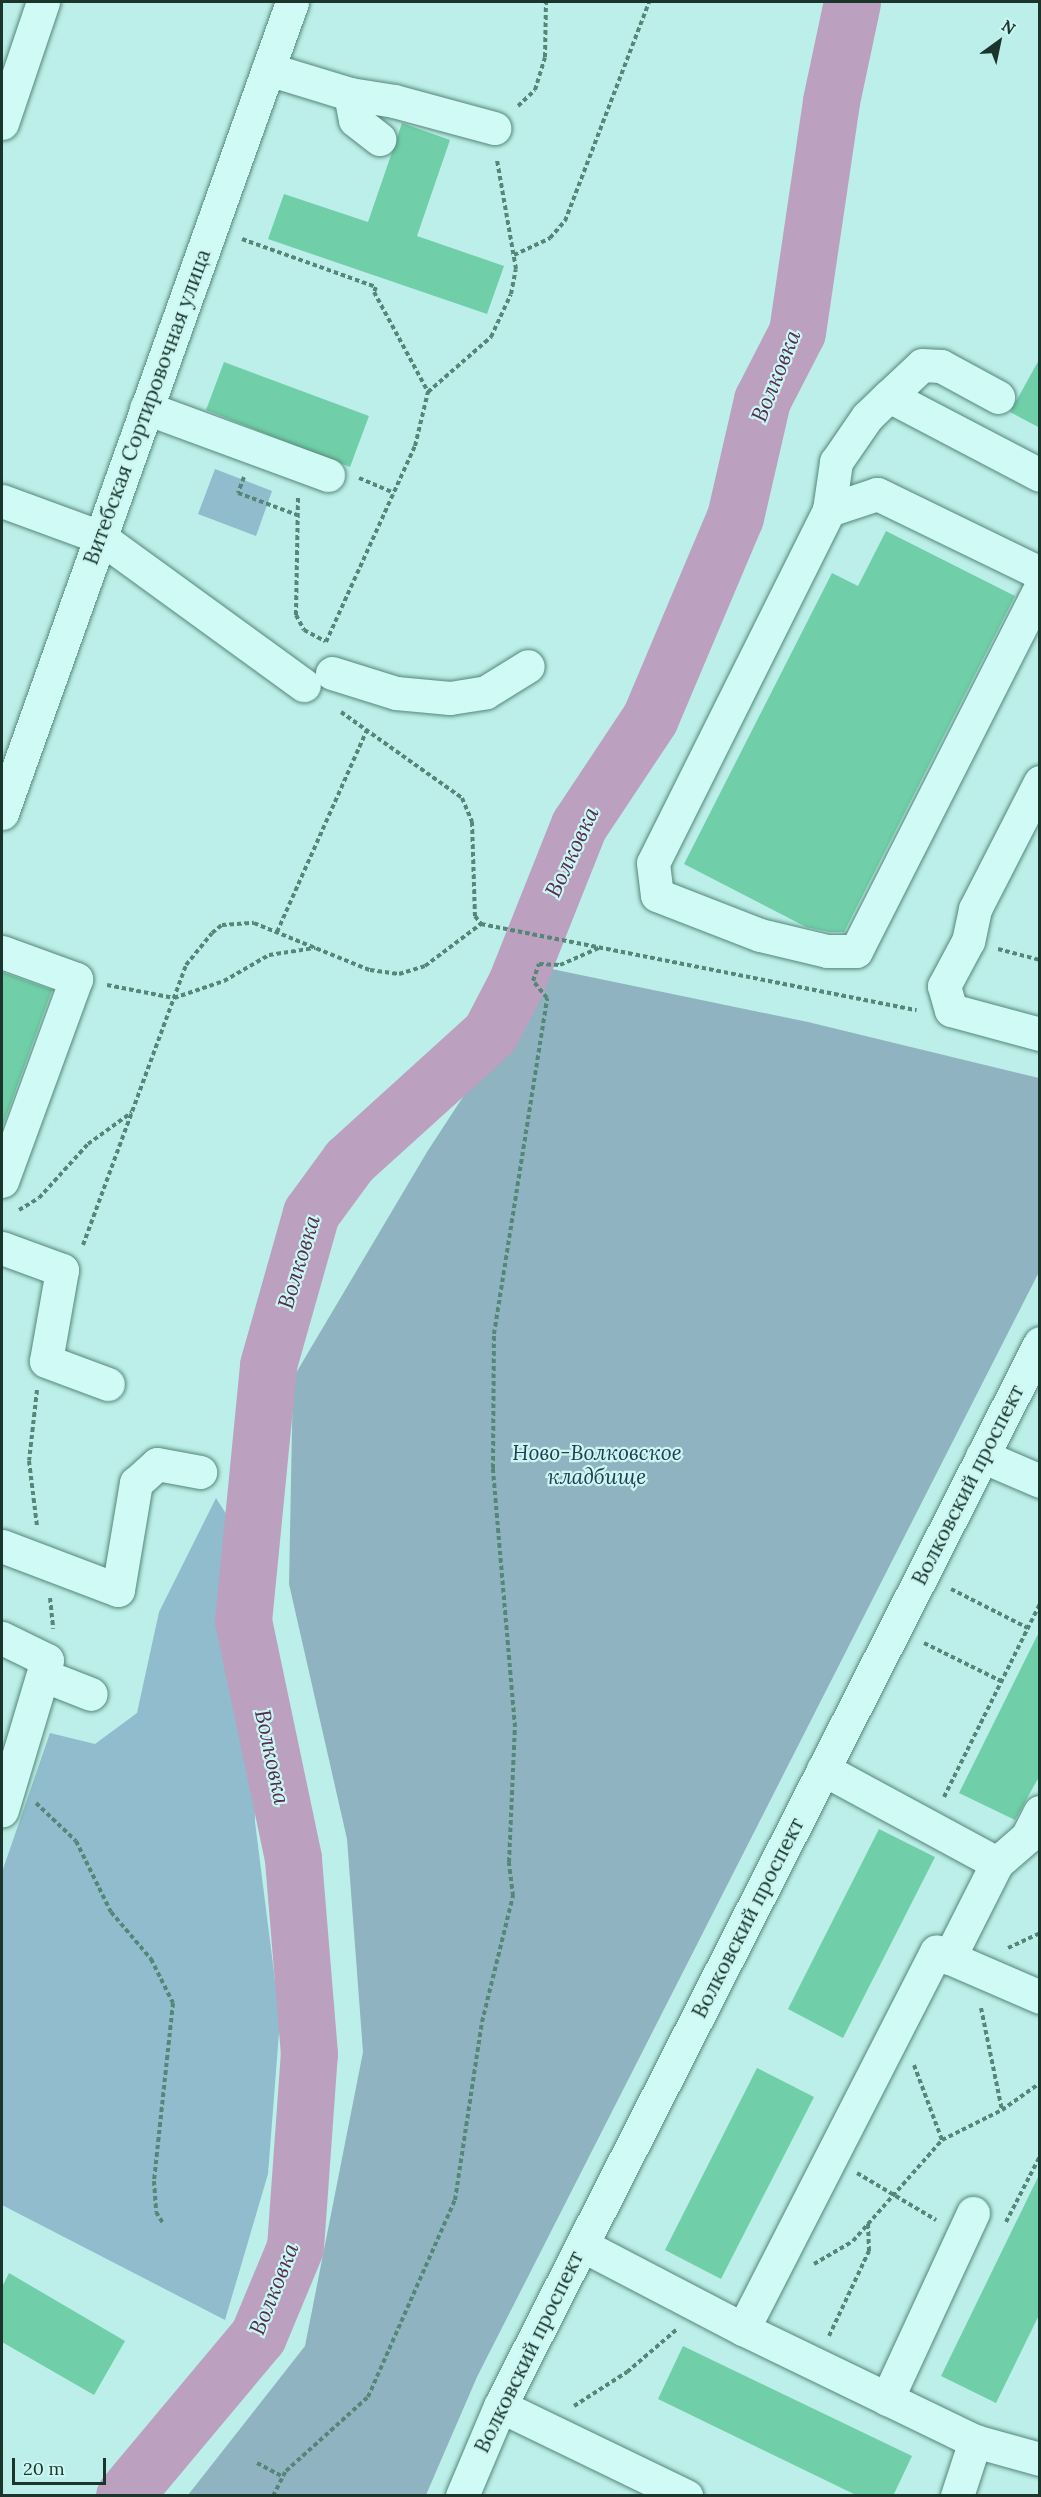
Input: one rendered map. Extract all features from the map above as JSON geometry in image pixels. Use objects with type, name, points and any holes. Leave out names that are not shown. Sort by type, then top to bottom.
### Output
[{"type":"street","name":"Витебская Сортировочная улица","points":[[2,813],[292,2]]},
{"type":"street","points":[[2,123],[38,3]]},
{"type":"street","points":[[268,69],[350,94],[394,101],[494,128]]},
{"type":"street","points":[[350,94],[355,120],[379,139]]},
{"type":"street","points":[[998,397],[941,366],[922,365],[867,417],[836,462],[829,510],[653,863],[657,894],[760,935],[827,951],[856,951],[1040,588]]},
{"type":"street","points":[[889,396],[1040,476]]},
{"type":"street","points":[[146,408],[313,470]]},
{"type":"street","points":[[829,510],[877,494],[1040,573]]},
{"type":"street","points":[[2,501],[100,537],[318,679],[396,693],[450,698],[486,692],[528,666]]},
{"type":"street","points":[[1040,782],[975,909],[969,941],[944,986],[951,1010],[1040,1034]]},
{"type":"street","points":[[2,952],[76,979],[2,1181]]},
{"type":"street","points":[[2,1248],[62,1270],[46,1361],[108,1384]]},
{"type":"street","name":"Волковский проспект","points":[[462,2496],[500,2406],[1040,1343]]},
{"type":"street","points":[[982,1456],[1040,1481]]},
{"type":"street","points":[[2,1546],[118,1590],[136,1483],[157,1464],[200,1472]]},
{"type":"street","points":[[2,1638],[46,1668],[92,1694]]},
{"type":"street","points":[[4,1801],[46,1668]]},
{"type":"street","points":[[823,1769],[997,1863]]},
{"type":"street","points":[[949,1958],[997,1863],[1027,1837],[1040,1812]]},
{"type":"street","points":[[743,2329],[936,1952],[1040,1997]]},
{"type":"street","points":[[887,2399],[968,2224]]},
{"type":"street","points":[[582,2245],[743,2329],[975,2441],[1040,2460]]},
{"type":"street","points":[[500,2406],[686,2496]]},
{"type":"street","points":[[957,2496],[975,2441]]},
{"type":"path","points":[[481,924],[475,916],[469,808],[453,788],[367,730],[318,679],[327,642],[415,446],[428,392],[496,330],[514,282],[514,255],[494,128],[535,90],[545,57],[546,2]]},
{"type":"path","points":[[514,255],[550,237],[564,221],[649,2]]},
{"type":"path","points":[[211,228],[376,287],[374,292],[428,392]]},
{"type":"path","points":[[255,448],[238,493],[298,515]]},
{"type":"path","points":[[313,470],[298,515],[296,615],[304,630],[327,642]]},
{"type":"path","points":[[277,932],[367,730]]},
{"type":"path","points":[[62,1270],[84,1243],[193,952],[222,925],[245,921],[370,970],[399,974],[425,966],[481,924],[512,927],[909,1010],[951,1010]]},
{"type":"path","points":[[969,941],[1040,960]]},
{"type":"path","points":[[273,2496],[283,2477],[368,2397],[455,2200],[482,2022],[513,1896],[509,1862],[515,1727],[493,1468],[494,1334],[548,998],[533,981],[539,964],[561,965],[602,947]]},
{"type":"path","points":[[76,979],[174,998],[224,981],[269,955],[316,948]]},
{"type":"path","points":[[11,1213],[32,1205],[88,1144],[132,1112]]},
{"type":"path","points":[[46,1361],[33,1400],[29,1461],[43,1563],[55,1623],[46,1668]]},
{"type":"path","points":[[942,1586],[1028,1628]]},
{"type":"path","points":[[929,1826],[1040,1604]]},
{"type":"path","points":[[915,1639],[1001,1681]]},
{"type":"path","points":[[4,1801],[42,1805],[62,1824],[76,1841],[111,1912],[167,1983],[173,2003],[154,2181],[156,2212],[163,2223]]},
{"type":"path","points":[[985,1975],[978,1989],[1002,2110]]},
{"type":"path","points":[[896,2029],[942,2140]]},
{"type":"path","points":[[766,2284],[783,2282],[853,2241],[942,2140],[1002,2110],[1040,2083]]},
{"type":"path","points":[[830,2159],[894,2193],[968,2224],[1004,2225],[1040,2156]]},
{"type":"path","points":[[816,2364],[868,2251],[868,2223]]},
{"type":"path","points":[[566,2412],[627,2372],[668,2339],[699,2306]]},
{"type":"path","points":[[257,2463],[283,2477]]},
{"type":"shaded area","points":[[215,469],[272,491],[256,536],[198,514]]},
{"type":"shaded area","points":[[216,1498],[253,1556],[255,1822],[280,2020],[268,2174],[225,2320],[2,2205],[2,1872],[50,1733],[95,1744],[137,1713],[159,1612]]},
{"type":"green space","name":"Ново-Волковское кладбище","points":[[547,968],[808,1022],[1039,1078],[1039,1272],[477,2377],[426,2495],[188,2495],[305,2346],[363,2052],[347,1839],[289,1584],[293,1378],[427,1152]]},
{"type":"building","points":[[402,123],[450,140],[417,236],[504,266],[487,314],[268,239],[284,194],[368,222]]},
{"type":"building","points":[[1040,358],[1040,428],[1010,412]]},
{"type":"building","points":[[224,362],[369,416],[350,467],[206,410]]},
{"type":"building","points":[[886,531],[1015,596],[844,932],[829,932],[806,927],[684,864],[832,573],[858,586]]},
{"type":"building","points":[[2,972],[52,990],[2,1128]]},
{"type":"building","points":[[1040,1630],[1040,1775],[1015,1820],[959,1793]]},
{"type":"building","points":[[879,1829],[935,1857],[843,2038],[788,2009]]},
{"type":"building","points":[[757,2068],[814,2097],[721,2279],[665,2250]]},
{"type":"building","points":[[1040,2173],[1040,2313],[996,2403],[941,2376]]},
{"type":"building","points":[[9,2273],[125,2341],[94,2395],[2,2342],[2,2287]]},
{"type":"building","points":[[683,2346],[912,2456],[893,2496],[858,2496],[658,2399]]},
{"type":"waterway","name":"Волковка","points":[[124,2496],[258,2336],[295,2247],[309,2054],[293,1858],[243,1621],[268,1365],[311,1213],[349,1161],[490,1033],[516,983],[579,825],[650,718],[735,517],[762,400],[797,332],[831,101],[852,2]]}]
